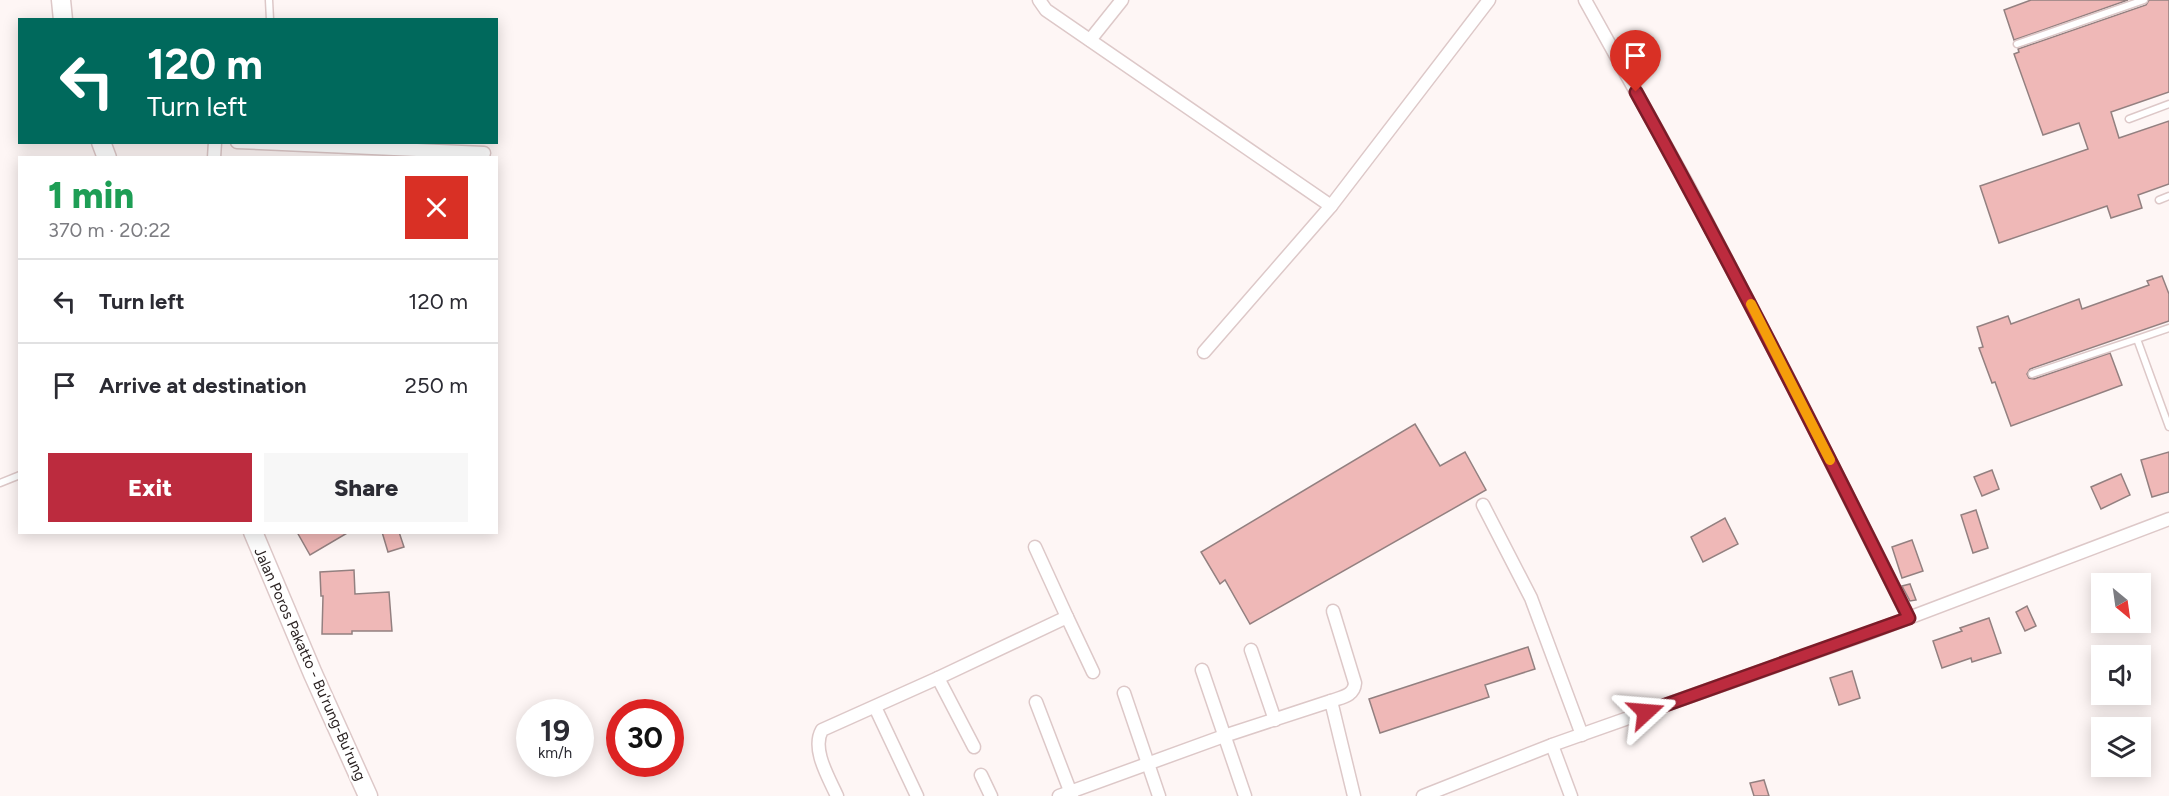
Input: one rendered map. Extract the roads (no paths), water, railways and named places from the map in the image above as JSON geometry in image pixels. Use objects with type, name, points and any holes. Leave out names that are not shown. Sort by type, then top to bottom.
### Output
[{"type":"main road","points":[[61,0],[63,18]]},
{"type":"main road","name":"Jalan Poros Pakatto - Bu'rung-Bu'rung","points":[[254,534],[368,796]]},
{"type":"street","points":[[1039,0],[1046,10],[1331,206]]},
{"type":"street","points":[[1090,40],[1122,0]]},
{"type":"street","points":[[1204,352],[1331,206],[1490,0]]},
{"type":"street","points":[[1585,0],[1701,210],[1794,388],[1909,618]]},
{"type":"street","points":[[249,144],[296,152],[484,153]]},
{"type":"street","points":[[1483,505],[1531,598],[1582,735]]},
{"type":"street","points":[[1423,796],[1552,745],[1909,618],[2169,519]]},
{"type":"street","points":[[1035,547],[1093,672]]},
{"type":"street","points":[[1036,702],[1067,795],[1224,736],[1351,693],[1355,683],[1333,611]]},
{"type":"street","points":[[837,796],[820,755],[818,736],[822,730],[1067,617]]},
{"type":"street","points":[[1251,650],[1275,720]]},
{"type":"street","points":[[1202,670],[1245,796]]},
{"type":"street","points":[[938,678],[974,747]]},
{"type":"street","points":[[1124,693],[1159,796]]},
{"type":"street","points":[[1331,701],[1354,796]]},
{"type":"street","points":[[875,707],[917,796]]},
{"type":"street","points":[[1552,745],[1571,796]]},
{"type":"street","points":[[981,775],[991,796]]},
{"type":"lane","points":[[269,0],[270,18]]},
{"type":"lane","points":[[2017,44],[2144,0]]},
{"type":"lane","points":[[2129,118],[2169,104]]},
{"type":"lane","points":[[2158,200],[2169,196]]},
{"type":"lane","points":[[2032,374],[2169,328]]},
{"type":"lane","points":[[2137,339],[2169,427]]},
{"type":"lane","points":[[0,483],[18,476]]}]
